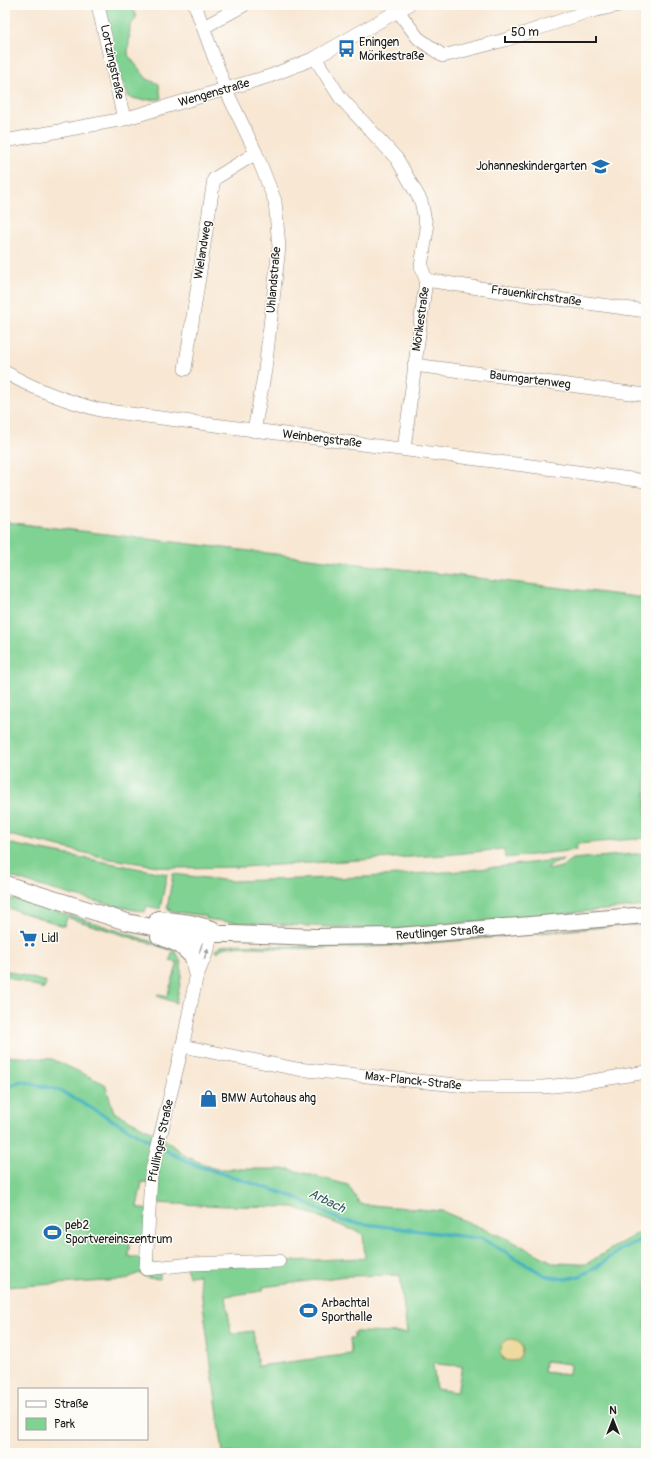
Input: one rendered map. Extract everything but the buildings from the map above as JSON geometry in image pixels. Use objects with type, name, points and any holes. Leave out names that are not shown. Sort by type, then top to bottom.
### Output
[{"type":"main road","name":"Reutlinger Straße","points":[[5,884],[126,922],[188,934],[207,931]]},
{"type":"main road","name":"Reutlinger Straße","points":[[66,904],[207,931],[233,934],[315,938],[399,936],[646,915]]},
{"type":"main road","points":[[126,922],[184,947],[191,955]]},
{"type":"street","name":"Lortzingstraße","points":[[98,5],[124,119]]},
{"type":"street","name":"Uhlandstraße","points":[[195,5],[226,90],[256,153],[275,201],[279,248],[265,370],[254,431]]},
{"type":"street","points":[[204,27],[244,5]]},
{"type":"street","points":[[403,8],[418,38],[443,56],[505,40],[583,13],[620,5]]},
{"type":"street","name":"Wengenstraße","points":[[5,141],[124,119],[270,76],[315,58],[403,8]]},
{"type":"street","name":"Mörikestraße","points":[[315,58],[340,97],[397,159],[421,201],[427,230],[421,266],[426,280],[404,450]]},
{"type":"street","name":"Wielandweg","points":[[185,369],[214,179],[256,153]]},
{"type":"street","name":"Frauenkirchstraße","points":[[426,280],[499,292],[646,311]]},
{"type":"street","name":"Baumgartenweg","points":[[414,365],[646,395]]},
{"type":"street","name":"Weinbergstraße","points":[[5,372],[22,382],[62,400],[100,410],[646,481]]},
{"type":"street","points":[[191,955],[192,948],[207,931]]},
{"type":"street","name":"Pfullinger Straße","points":[[207,931],[204,962],[196,978],[182,1046],[152,1174],[146,1269],[191,1264],[278,1261]]},
{"type":"street","name":"Pfullinger Straße","points":[[191,955],[196,978]]},
{"type":"street","name":"Max-Planck-Straße","points":[[182,1046],[297,1069],[477,1087],[543,1087],[574,1084],[646,1072]]},
{"type":"green space","points":[[100,5],[133,5],[136,18],[130,26],[128,55],[147,79],[159,84],[161,99],[141,100],[129,97],[118,74]]},
{"type":"green space","points":[[5,522],[646,598],[646,838],[577,844],[576,850],[505,858],[504,849],[444,855],[243,867],[171,868],[111,859],[5,834]]},
{"type":"green space","points":[[5,842],[167,874],[160,909],[147,906],[145,912],[109,905],[5,875]]},
{"type":"green space","points":[[646,854],[646,906],[389,930],[229,922],[206,919],[206,916],[169,911],[170,909],[167,909],[173,874],[231,881],[366,877],[462,871],[564,859],[548,867],[549,870],[561,867],[572,859]]},
{"type":"green space","points":[[5,898],[32,903],[68,915],[64,926],[5,907]]},
{"type":"green space","points":[[70,915],[172,949],[171,950],[69,918]]},
{"type":"green space","points":[[646,922],[646,924],[390,946],[286,948],[234,946],[223,948],[217,952],[215,950],[221,946],[233,944],[336,946],[388,944]]},
{"type":"green space","points":[[173,950],[178,955],[181,967],[176,1003],[157,996],[158,994],[167,996],[178,963],[170,960]]},
{"type":"green space","points":[[5,970],[46,982],[44,989],[5,976]]},
{"type":"green space","points":[[5,1056],[52,1059],[105,1084],[114,1112],[160,1136],[187,1157],[216,1169],[289,1169],[348,1185],[360,1204],[442,1211],[512,1241],[554,1263],[586,1264],[646,1228],[646,1453],[223,1453],[199,1275],[189,1276],[185,1265],[365,1258],[363,1234],[294,1207],[150,1203],[151,1184],[142,1182],[137,1207],[150,1211],[148,1237],[131,1237],[128,1256],[147,1260],[160,1268],[160,1279],[148,1278],[139,1273],[124,1280],[5,1287]],"holes":[[[400,1275],[407,1333],[354,1332],[354,1338],[350,1338],[351,1354],[258,1366],[253,1331],[231,1334],[226,1296],[263,1291],[263,1287],[346,1276]],[[511,1340],[522,1347],[521,1356],[504,1360],[500,1351],[502,1345]],[[545,1361],[570,1364],[569,1375],[544,1372]],[[433,1364],[462,1366],[457,1392],[436,1389]]]},
{"type":"sand","points":[[511,1339],[519,1342],[522,1350],[519,1358],[511,1361],[503,1358],[500,1350],[503,1342]]},
{"type":"waterway","name":"Arbach","points":[[5,1089],[21,1081],[59,1090],[155,1144]]},
{"type":"waterway","name":"Arbach","points":[[160,1147],[192,1164],[295,1197],[342,1221],[483,1239],[546,1276],[565,1279],[580,1276],[597,1267],[623,1248],[646,1239]]},
{"type":"place","name":"Eningen Mörikestraße","points":[[346,49]]},
{"type":"place","name":"Johanneskindergarten","points":[[600,166]]},
{"type":"place","name":"Lidl","points":[[28,938]]},
{"type":"place","name":"BMW Autohaus ahg","points":[[208,1098]]},
{"type":"place","name":"peb2 Sportvereinszentrum","points":[[52,1232]]},
{"type":"place","name":"Arbachtal Sporthalle","points":[[308,1310]]}]
